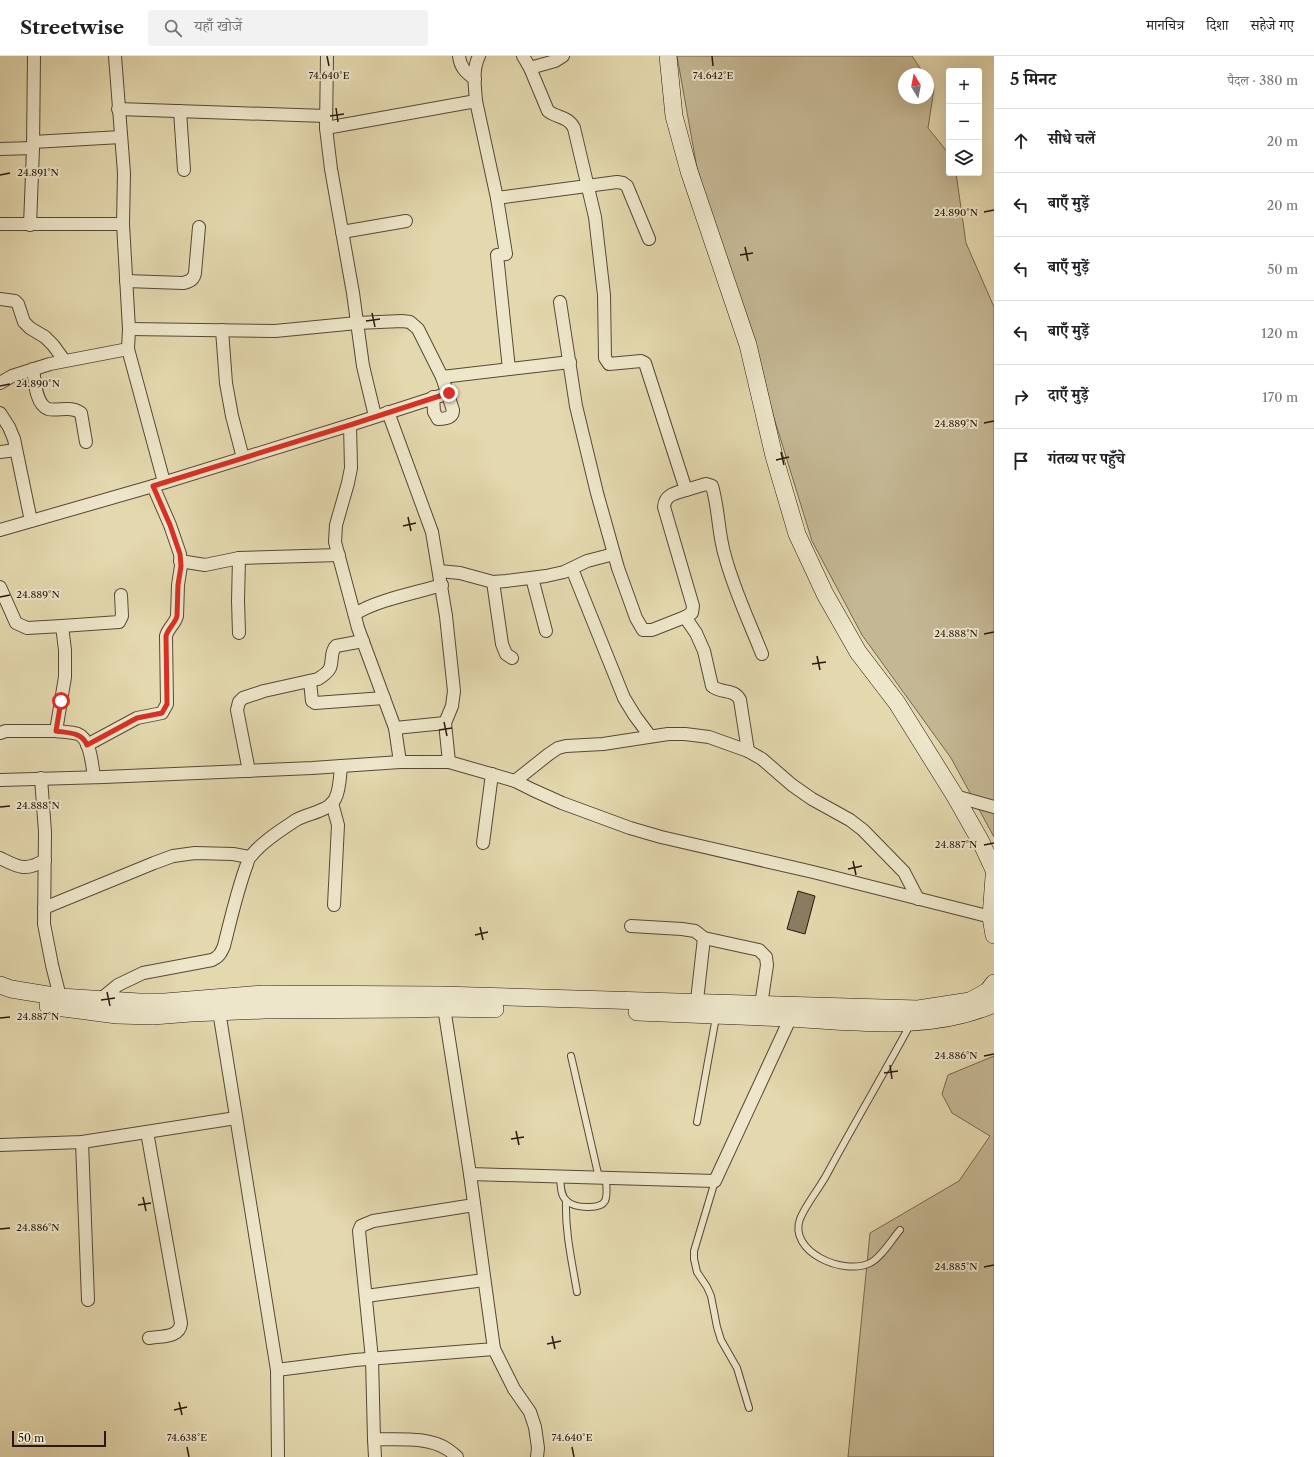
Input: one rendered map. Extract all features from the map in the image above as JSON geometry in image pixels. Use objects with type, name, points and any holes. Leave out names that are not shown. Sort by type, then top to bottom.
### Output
[{"type":"street","points":[[30,225],[34,56]]},
{"type":"street","points":[[87,745],[137,718],[157,715],[165,710],[167,704],[166,636],[177,616],[180,561],[180,554],[170,525],[159,484],[128,349],[129,329],[123,224],[124,172],[115,56]]},
{"type":"street","points":[[327,56],[326,122],[330,169],[342,232],[363,366],[375,416]]},
{"type":"street","points":[[459,56],[462,66],[466,72],[475,78]]},
{"type":"street","points":[[479,56],[475,63],[476,101],[497,198],[506,254],[497,255],[509,370]]},
{"type":"street","points":[[523,56],[530,68],[548,111],[566,118],[572,123],[595,217],[604,295],[605,358],[609,364],[641,361],[645,363],[686,490]]},
{"type":"street","points":[[530,68],[555,61],[563,56]]},
{"type":"street","points":[[668,56],[674,116],[689,171],[748,344],[774,456],[797,534],[825,594],[858,652],[897,703],[955,796],[981,842],[994,870]]},
{"type":"street","points":[[118,108],[326,122],[476,101]]},
{"type":"street","points":[[180,111],[184,170]]},
{"type":"street","points":[[0,149],[121,137]]},
{"type":"street","points":[[497,198],[588,185],[617,182],[623,183],[627,186],[649,239]]},
{"type":"street","points":[[342,232],[406,221]]},
{"type":"street","points":[[0,224],[123,224]]},
{"type":"street","points":[[126,281],[183,283],[191,280],[195,273],[199,227]]},
{"type":"street","points":[[0,299],[14,301],[18,304],[24,322],[30,328],[45,337],[64,360]]},
{"type":"street","points":[[560,302],[581,430],[614,554],[636,618],[643,630],[652,630],[692,613],[693,606],[664,507],[664,501],[668,496],[706,484],[712,486],[724,555],[731,578],[762,654]]},
{"type":"street","points":[[129,329],[275,331],[357,324],[402,321],[410,322],[418,329],[442,377],[454,410],[453,415],[438,419],[434,412],[432,397]]},
{"type":"street","points":[[222,330],[226,383],[232,416],[243,458]]},
{"type":"street","points":[[0,383],[12,376],[64,360],[128,349]]},
{"type":"street","points":[[442,377],[570,362]]},
{"type":"street","points":[[33,369],[39,400],[48,409],[78,410],[81,414],[86,442]]},
{"type":"street","points":[[0,530],[159,484],[350,425],[432,397],[449,393]]},
{"type":"street","points":[[388,412],[432,532],[442,586],[454,691],[452,706],[445,723],[449,762]]},
{"type":"street","points":[[0,413],[9,427],[16,450],[31,521]]},
{"type":"street","points":[[350,425],[351,468],[336,525],[336,542],[363,641],[395,728],[400,762]]},
{"type":"street","points":[[0,452],[16,450]]},
{"type":"street","points":[[439,572],[460,573],[493,582],[532,578],[572,569],[587,561],[614,554]]},
{"type":"street","points":[[180,561],[205,565],[239,558],[339,555]]},
{"type":"street","points":[[239,558],[239,633]]},
{"type":"street","points":[[572,569],[624,698],[650,736]]},
{"type":"street","points":[[532,578],[546,631]]},
{"type":"street","points":[[493,582],[502,644],[506,654],[512,658]]},
{"type":"street","points":[[355,614],[362,609],[379,603],[442,586]]},
{"type":"street","points":[[0,587],[16,623],[27,628],[119,622],[122,616],[121,595]]},
{"type":"street","points":[[685,617],[696,633],[704,651],[712,686],[719,691],[732,692],[738,696],[740,700],[748,751]]},
{"type":"street","points":[[56,731],[65,677],[65,650],[62,626]]},
{"type":"street","points":[[250,771],[237,710],[239,702],[243,698],[264,691],[310,681],[322,676],[330,668],[333,649],[336,646],[363,641]]},
{"type":"street","points":[[310,681],[312,701],[315,703],[384,698]]},
{"type":"street","points":[[395,728],[445,723]]},
{"type":"street","points":[[0,733],[6,731],[56,731],[79,734],[85,740],[87,745],[94,777]]},
{"type":"street","points":[[515,781],[558,748],[618,742],[668,734],[685,734],[709,737],[748,751],[762,759],[804,794],[850,820],[863,830],[904,872],[918,899]]},
{"type":"street","points":[[0,780],[250,771],[400,762],[449,762],[515,781],[551,799],[630,828],[661,837],[813,872],[993,917]]},
{"type":"street","points":[[101,1000],[118,985],[144,973],[212,960],[218,957],[224,946],[240,882],[249,857],[274,835],[295,821],[326,808],[332,803],[336,798],[341,766]]},
{"type":"street","points":[[483,843],[492,774]]},
{"type":"street","points":[[41,778],[45,832],[44,924],[60,997]]},
{"type":"street","points":[[955,796],[994,807]]},
{"type":"street","points":[[332,803],[338,825],[334,905]]},
{"type":"street","points":[[44,908],[173,856],[233,854],[249,857]]},
{"type":"street","points":[[0,858],[15,867],[38,864],[45,860]]},
{"type":"street","points":[[994,877],[994,935]]},
{"type":"street","points":[[631,926],[695,931],[704,938],[759,950],[766,957],[767,965],[760,1004]]},
{"type":"street","points":[[697,1008],[704,938]]},
{"type":"street","points":[[697,1008],[716,1015],[866,1023],[915,1016],[970,1001],[988,991],[994,983]]},
{"type":"street","points":[[0,985],[11,989],[60,997],[218,1005],[266,1010],[348,1002],[413,1009],[443,1002],[585,1010],[697,1008],[760,1004],[948,1018],[968,1014],[994,1004]]},
{"type":"street","points":[[0,997],[25,1003],[117,1015],[153,1016],[191,1013],[218,1005]]},
{"type":"street","points":[[443,1002],[470,1174],[494,1349],[514,1389],[530,1412],[535,1427],[538,1448],[537,1457]]},
{"type":"street","points":[[218,1005],[277,1370],[278,1457]]},
{"type":"street","points":[[470,1174],[714,1181],[790,1018]]},
{"type":"street","points":[[0,1145],[82,1142],[236,1118]]},
{"type":"street","points":[[147,1132],[181,1323],[178,1333],[149,1338]]},
{"type":"street","points":[[82,1142],[88,1300]]},
{"type":"street","points":[[375,1457],[372,1359],[359,1231],[361,1226],[373,1221],[474,1205]]},
{"type":"street","points":[[366,1296],[484,1280]]},
{"type":"street","points":[[277,1370],[372,1359],[494,1349]]},
{"type":"street","points":[[374,1439],[423,1441],[434,1443],[447,1449],[457,1457]]},
{"type":"lane","points":[[698,1122],[716,1015]]},
{"type":"lane","points":[[900,1230],[876,1260],[863,1266],[856,1267],[838,1265],[823,1260],[803,1244],[798,1235],[798,1226],[801,1217],[824,1180],[915,1016]]},
{"type":"lane","points":[[566,1201],[572,1204],[592,1207],[600,1205],[605,1200],[607,1192],[571,1056]]},
{"type":"lane","points":[[560,1177],[561,1189],[566,1201],[567,1232],[577,1292]]},
{"type":"lane","points":[[714,1181],[694,1251],[694,1259],[697,1272],[711,1296],[717,1327],[722,1340],[737,1368],[749,1408]]},
{"type":"shaded area","points":[[677,56],[912,56],[920,68],[898,68],[898,104],[932,104],[928,128],[946,150],[946,176],[956,176],[966,243],[994,307],[994,837],[951,758],[862,635],[812,541],[697,168]]},
{"type":"shaded area","points":[[994,1056],[994,1457],[848,1457],[870,1233],[959,1181],[990,1136],[952,1113],[942,1094],[948,1075]]},
{"type":"building","points":[[798,891],[815,896],[805,934],[787,929]]},
{"type":"route","points":[[61,701],[56,731],[79,734],[85,740],[87,745],[137,718],[157,715],[165,710],[167,704],[166,636],[177,616],[178,585],[181,566],[180,554],[170,525],[153,486],[311,438],[432,397],[449,393]]}]
